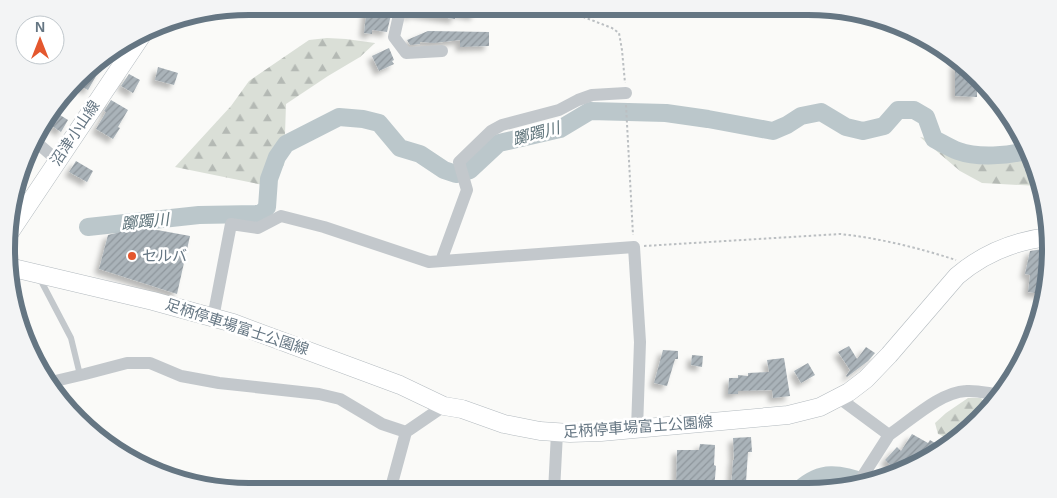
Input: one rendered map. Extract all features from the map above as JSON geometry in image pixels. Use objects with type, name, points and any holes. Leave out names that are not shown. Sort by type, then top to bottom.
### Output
[{"type":"main road","name":"沼津小山線","points":[[17,222],[136,44]]},
{"type":"main road","name":"足柄停車場富士公園線","points":[[16,269],[153,301],[213,318],[345,364],[400,385],[444,406],[462,409],[504,424],[540,431],[593,432],[788,415],[820,407],[840,398],[866,379],[957,276],[976,260],[1011,245],[1041,238]]},
{"type":"street","points":[[399,15],[394,37],[406,53],[442,51]]},
{"type":"street","points":[[441,261],[466,190],[459,162],[491,131],[502,125],[559,110],[592,95],[626,95]]},
{"type":"street","points":[[40,145],[57,160]]},
{"type":"street","points":[[213,318],[231,224],[258,228],[281,216],[324,227],[429,262],[634,247],[640,342],[637,429]]},
{"type":"street","points":[[56,381],[127,363],[150,363],[182,376],[219,383],[319,394],[340,399],[382,424],[406,432]]},
{"type":"street","points":[[862,477],[889,435],[942,398],[955,392],[967,391],[992,394]]},
{"type":"street","points":[[840,398],[889,435]]},
{"type":"street","points":[[392,483],[406,432],[444,406]]},
{"type":"street","points":[[554,483],[557,432]]},
{"type":"lane","points":[[38,274],[71,338],[80,376]]},
{"type":"path","points":[[578,15],[612,28],[619,33],[626,95],[634,247],[840,234],[854,235],[932,252],[970,265]]},
{"type":"green space","points":[[327,38],[375,43],[360,57],[286,104],[284,165],[268,186],[175,167],[231,106],[249,81],[309,40]]},
{"type":"green space","points":[[920,137],[1023,158],[1024,169],[1029,173],[1033,186],[982,183],[960,171]]},
{"type":"green space","points":[[968,398],[981,398],[984,403],[946,438],[938,434],[935,423]]},
{"type":"building","points":[[366,15],[391,15],[387,32],[372,30],[372,34],[364,33]]},
{"type":"building","points":[[426,15],[456,15],[455,19]]},
{"type":"building","points":[[428,31],[489,32],[489,46],[460,47],[460,40],[434,43],[420,42],[420,44],[410,45],[407,40]]},
{"type":"building","points":[[389,48],[394,64],[379,71],[372,56]]},
{"type":"building","points":[[158,67],[178,73],[174,85],[155,80]]},
{"type":"building","points":[[955,67],[977,88],[977,97],[955,96]]},
{"type":"building","points":[[100,68],[88,90],[81,87]]},
{"type":"building","points":[[129,74],[140,80],[133,93],[121,86]]},
{"type":"building","points":[[111,100],[128,110],[113,139],[96,129]]},
{"type":"building","points":[[60,115],[68,120],[61,132],[52,126]]},
{"type":"building","points":[[76,161],[93,171],[87,182],[69,172]]},
{"type":"building","points":[[141,227],[190,236],[177,294],[99,269],[108,235]]},
{"type":"building","points":[[1042,249],[1038,293],[1028,292],[1030,275],[1025,274],[1030,251]]},
{"type":"building","points":[[849,346],[857,359],[866,347],[875,353],[868,361],[847,377],[850,370],[838,352]]},
{"type":"building","points":[[663,350],[678,351],[678,359],[675,359],[667,386],[654,383]]},
{"type":"building","points":[[692,355],[703,356],[702,367],[691,365]]},
{"type":"building","points":[[784,358],[790,396],[773,398],[772,390],[738,391],[738,394],[728,394],[729,378],[738,378],[738,375],[748,376],[748,373],[769,372],[767,360]]},
{"type":"building","points":[[808,363],[815,375],[801,383],[794,371]]},
{"type":"building","points":[[912,434],[928,443],[930,440],[937,444],[892,467],[885,460],[897,447],[901,451]]},
{"type":"building","points":[[751,437],[752,452],[748,452],[746,482],[744,483],[731,483],[734,460],[733,438]]},
{"type":"building","points":[[700,444],[715,445],[715,483],[676,483],[677,450],[699,450]]},
{"type":"waterway","name":"躑躅川","points":[[88,227],[199,215],[261,214],[267,207],[269,179],[277,157],[286,144],[339,117],[363,119],[379,123],[400,148],[420,154],[444,170],[456,174],[470,170],[499,143],[560,129],[590,111],[666,113],[773,131],[801,116],[821,112],[846,127],[863,131],[884,126],[898,110],[914,110],[926,117],[934,139],[958,151],[974,155],[1012,154],[1021,152]]},
{"type":"waterway","points":[[807,483],[823,476],[831,475],[854,479]]},
{"type":"place","name":"セルバ","points":[[132,256]]}]
